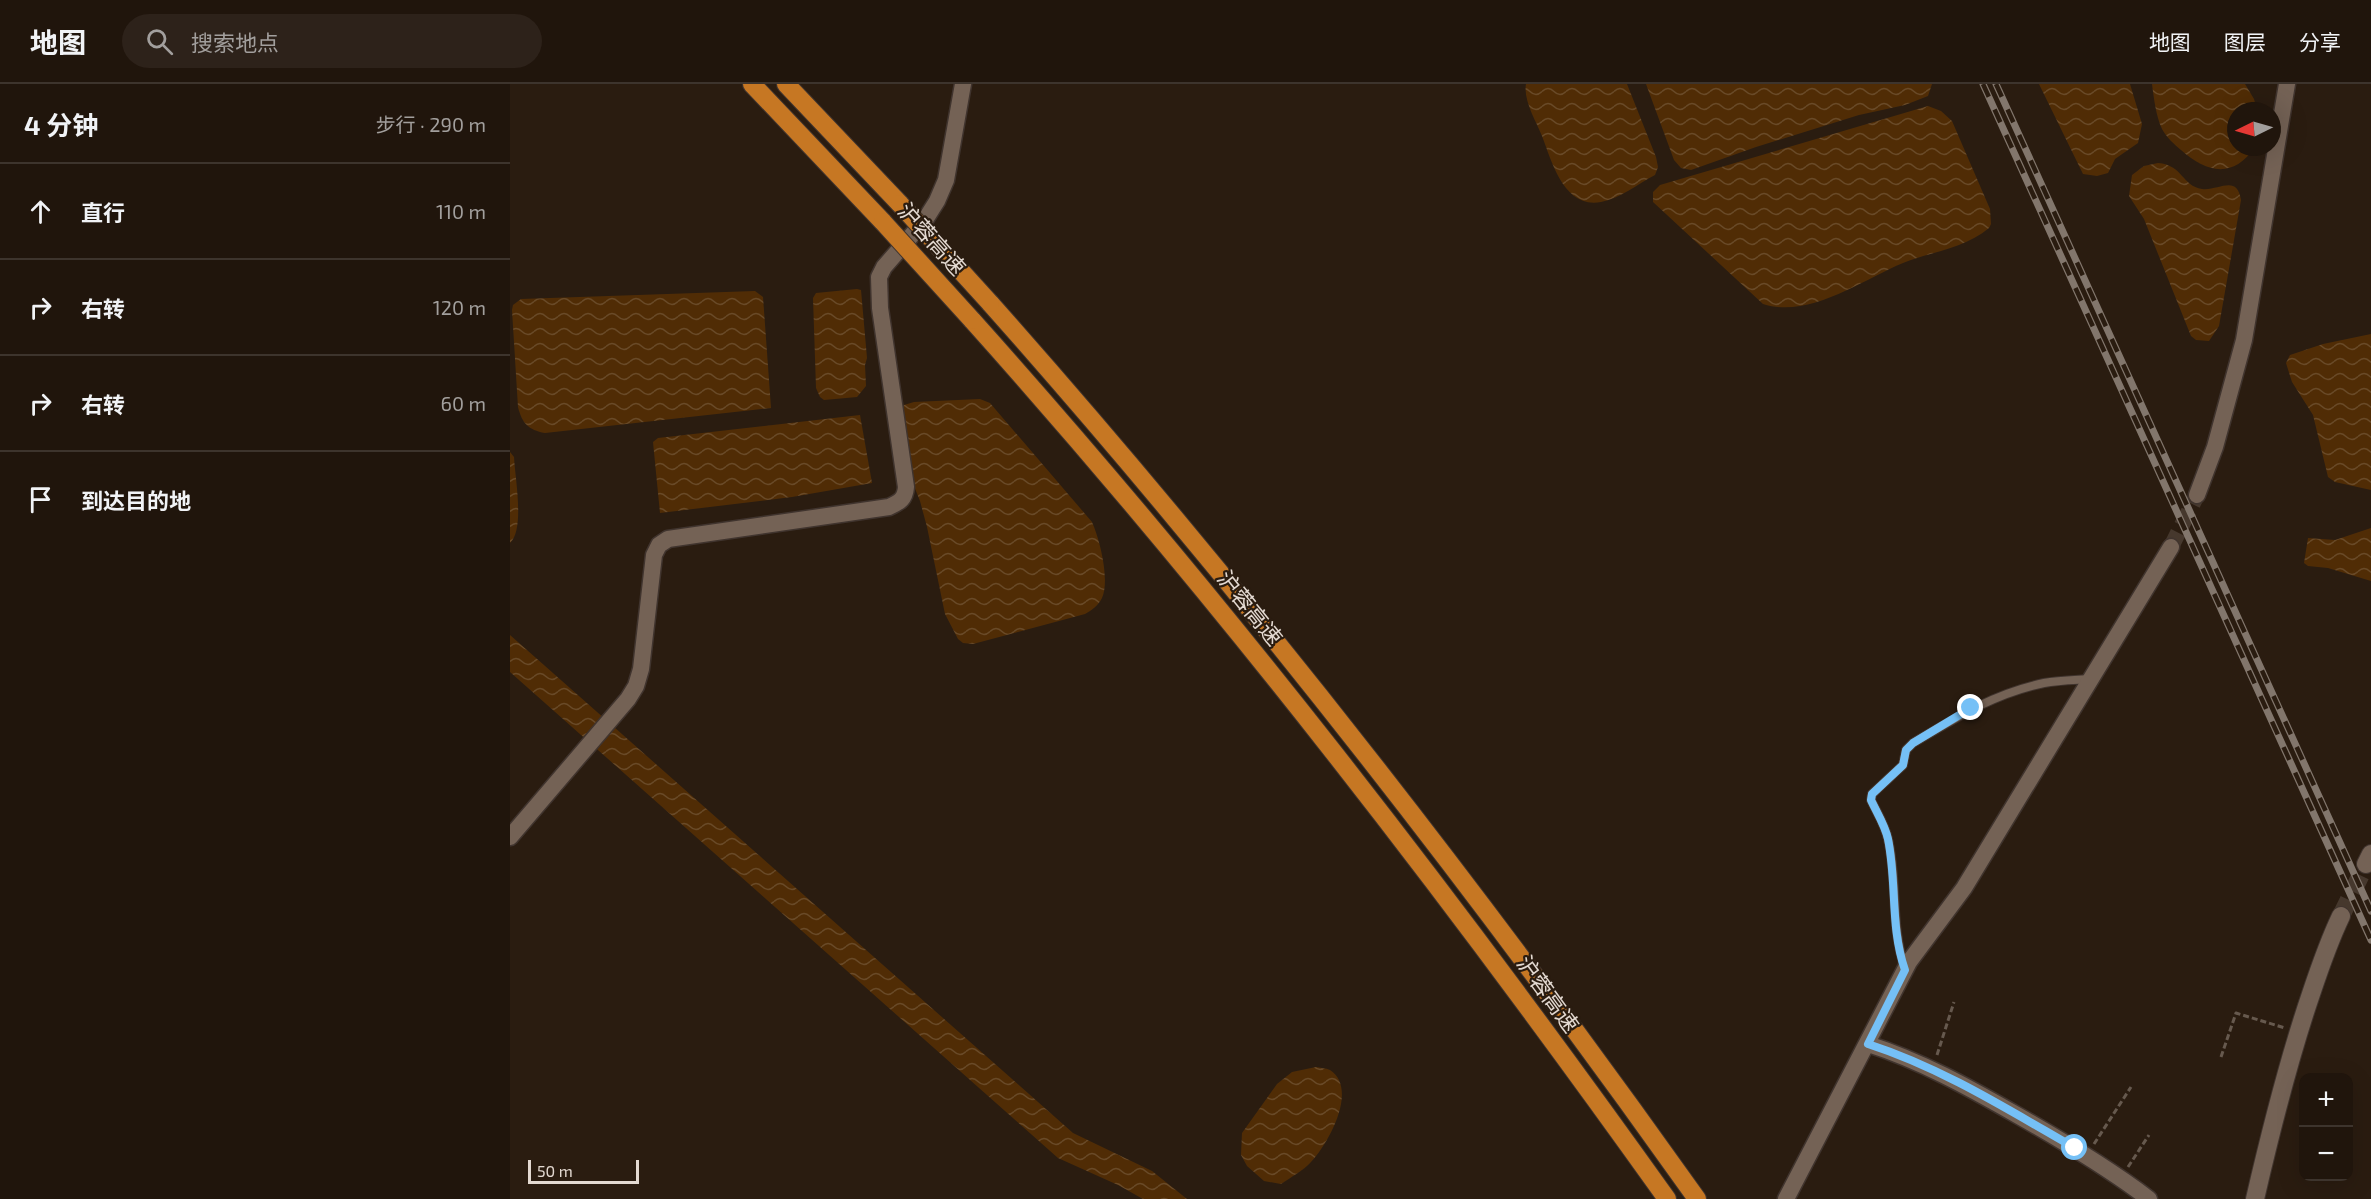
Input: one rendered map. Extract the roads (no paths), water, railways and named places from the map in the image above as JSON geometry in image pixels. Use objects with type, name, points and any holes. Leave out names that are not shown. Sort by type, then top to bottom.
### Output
[{"type":"highway","name":"沪蓉高速","points":[[752,84],[972,320],[1189,571],[1292,698],[1464,920],[1667,1199]]},
{"type":"highway","name":"沪蓉高速","points":[[786,84],[990,303],[1207,555],[1311,683],[1483,905],[1697,1199]]},
{"type":"main road","points":[[2255,1199],[2298,1032],[2331,936],[2341,916]]},
{"type":"street","points":[[510,837],[628,699],[636,686],[641,669],[654,555],[659,545],[668,539],[889,507],[903,498],[906,487],[880,308],[879,277],[884,267],[925,220],[937,201],[946,180],[963,84]]},
{"type":"street","points":[[2197,495],[2215,447],[2244,340],[2286,84]]},
{"type":"street","points":[[1786,1199],[1905,970],[1964,888],[2171,547]]},
{"type":"street","points":[[1868,1044],[1933,1068],[2086,1156],[2149,1199]]},
{"type":"lane","points":[[1905,970],[1898,950],[1888,841],[1871,800],[1872,794],[1903,765],[1906,750],[1913,743],[1971,708],[1995,697],[2033,686],[2090,679]]},
{"type":"water","points":[[1526,84],[1627,84],[1656,157],[1658,167],[1655,175],[1622,195],[1608,200],[1588,202],[1578,198],[1569,191],[1555,170],[1528,104]]},
{"type":"water","points":[[1646,84],[1932,84],[1928,96],[1905,105],[1859,115],[1691,170],[1681,168],[1674,160]]},
{"type":"water","points":[[2039,84],[2130,84],[2142,124],[2138,143],[2115,159],[2108,173],[2097,176],[2083,174]]},
{"type":"water","points":[[2152,84],[2245,84],[2255,102],[2227,102],[2227,156],[2248,156],[2229,168],[2210,168],[2200,164],[2171,141],[2160,124]]},
{"type":"water","points":[[1928,106],[1941,111],[1952,121],[1990,209],[1991,224],[1980,235],[1970,240],[1903,263],[1835,296],[1799,306],[1781,307],[1763,304],[1653,202],[1653,192],[1660,185]]},
{"type":"water","points":[[2158,163],[2173,167],[2195,187],[2208,189],[2231,186],[2239,192],[2241,200],[2219,326],[2209,341],[2196,340],[2191,336],[2144,219],[2129,196],[2132,175],[2144,166]]},
{"type":"water","points":[[861,290],[867,358],[866,386],[857,397],[824,400],[816,388],[813,298],[816,293]]},
{"type":"water","points":[[755,291],[763,297],[771,408],[545,433],[530,428],[522,417],[518,407],[512,310],[513,305],[521,299]]},
{"type":"water","points":[[2371,334],[2371,490],[2335,482],[2328,477],[2313,415],[2292,382],[2286,363],[2290,355],[2323,344]]},
{"type":"water","points":[[980,399],[990,403],[1092,522],[1101,549],[1105,581],[1102,598],[1095,608],[1085,614],[973,644],[963,643],[958,639],[945,614],[927,527],[908,471],[898,413],[904,405],[914,402]]},
{"type":"water","points":[[860,415],[872,483],[792,497],[660,513],[653,442],[658,438]]},
{"type":"water","points":[[510,452],[514,457],[518,515],[515,536],[510,543]]},
{"type":"water","points":[[2371,528],[2371,581],[2328,568],[2308,566],[2304,563],[2308,538],[2335,540]]},
{"type":"water","points":[[510,635],[1073,1133],[1152,1171],[1187,1199],[1143,1199],[1058,1158],[510,672]]},
{"type":"water","points":[[1316,1067],[1330,1070],[1338,1079],[1342,1090],[1338,1116],[1332,1130],[1318,1154],[1301,1171],[1281,1184],[1264,1181],[1247,1166],[1241,1155],[1242,1133],[1277,1084],[1292,1072]]},
{"type":"tunnel","points":[[2171,547],[2197,495]]},
{"type":"tunnel","points":[[2341,916],[2366,864]]},
{"type":"railway","points":[[1983,84],[2371,940]]},
{"type":"railway","points":[[1996,84],[2371,911]]}]
